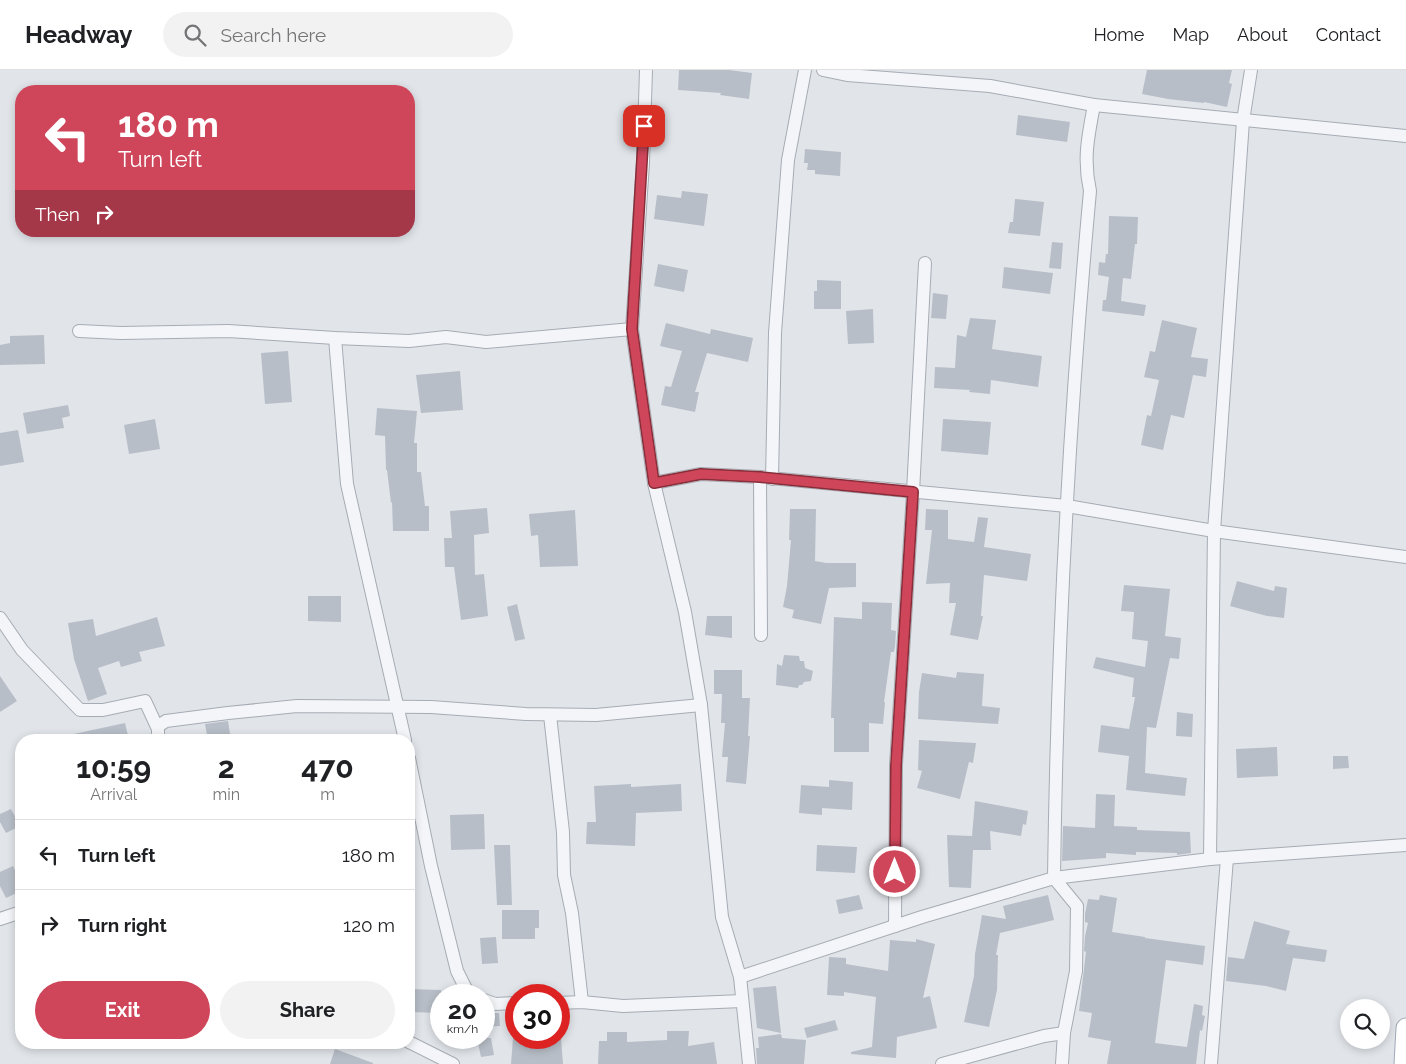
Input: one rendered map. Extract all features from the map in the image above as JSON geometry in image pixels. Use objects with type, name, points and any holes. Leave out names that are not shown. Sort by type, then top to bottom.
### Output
[{"type":"main road","points":[[1404,1064],[1406,1028]]},
{"type":"street","points":[[646,70],[643,163],[632,329],[654,483],[685,612],[701,705],[722,918],[740,977],[749,1064]]},
{"type":"street","points":[[760,635],[766,478],[788,160],[805,70]]},
{"type":"street","points":[[823,70],[847,75],[990,86],[1094,105],[1406,136]]},
{"type":"street","points":[[1210,859],[1214,530],[1243,120],[1250,70]]},
{"type":"street","points":[[1062,1064],[1064,1033],[1076,971],[1077,906],[1054,878],[1056,749],[1067,506],[1090,191],[1087,175],[1086,145],[1094,105]]},
{"type":"street","points":[[895,926],[896,766],[925,263]]},
{"type":"street","points":[[79,331],[121,333],[228,331],[409,341],[446,337],[486,342],[632,329]]},
{"type":"street","points":[[336,338],[347,484],[404,734]]},
{"type":"street","points":[[654,483],[701,474],[766,478],[1067,506],[1214,530],[1406,557]]},
{"type":"street","points":[[0,618],[22,650],[80,710],[103,710],[145,701],[159,734]]},
{"type":"street","points":[[159,734],[161,723],[166,721],[228,712],[296,706],[431,707],[526,714],[596,714],[701,705]]},
{"type":"street","points":[[550,714],[563,832],[564,876],[572,913],[582,1002]]},
{"type":"street","points":[[415,787],[431,866],[457,971],[464,984]]},
{"type":"street","points":[[740,977],[895,926],[1054,878],[1210,859],[1406,844]]},
{"type":"street","points":[[1211,1064],[1227,858]]},
{"type":"street","points":[[0,919],[15,914]]},
{"type":"street","points":[[570,1003],[623,1006],[742,1001]]},
{"type":"street","points":[[942,1064],[1044,1036],[1064,1033]]},
{"type":"street","points":[[415,1045],[453,1064]]},
{"type":"building","points":[[679,70],[729,70],[752,73],[749,99],[720,95],[721,93],[678,90]]},
{"type":"building","points":[[1147,70],[1232,70],[1229,83],[1232,84],[1227,107],[1142,94]]},
{"type":"building","points":[[1018,115],[1070,122],[1067,142],[1016,135]]},
{"type":"building","points":[[805,149],[841,152],[840,176],[815,174],[815,170],[807,170],[808,163],[804,163]]},
{"type":"building","points":[[682,191],[708,194],[704,226],[654,219],[657,195],[681,198]]},
{"type":"building","points":[[1015,199],[1044,202],[1040,236],[1008,233],[1010,222],[1013,222]]},
{"type":"building","points":[[1109,216],[1138,217],[1137,244],[1135,244],[1131,279],[1123,278],[1121,301],[1146,305],[1144,316],[1102,311],[1103,300],[1106,300],[1109,277],[1098,275],[1099,262],[1105,263],[1106,254],[1108,254]]},
{"type":"building","points":[[1052,242],[1063,243],[1061,269],[1049,268]]},
{"type":"building","points":[[658,264],[688,270],[684,292],[654,286]]},
{"type":"building","points":[[1004,267],[1053,273],[1050,294],[1002,288]]},
{"type":"building","points":[[817,280],[841,281],[841,309],[814,309],[814,291],[817,291]]},
{"type":"building","points":[[933,293],[948,295],[946,319],[931,318]]},
{"type":"building","points":[[873,309],[874,343],[848,344],[846,311]]},
{"type":"building","points":[[970,318],[996,320],[992,349],[1042,356],[1038,387],[991,380],[990,394],[969,392],[970,390],[934,388],[935,367],[955,368],[957,335],[966,337]]},
{"type":"building","points":[[1162,320],[1197,328],[1191,357],[1208,359],[1206,377],[1193,375],[1184,418],[1171,415],[1163,450],[1141,445],[1147,415],[1151,416],[1159,380],[1144,377],[1150,351],[1155,352]]},
{"type":"building","points":[[666,323],[710,334],[711,329],[753,338],[748,362],[707,353],[695,392],[699,392],[695,412],[661,405],[665,386],[671,387],[682,351],[660,346]]},
{"type":"building","points":[[44,335],[45,364],[0,365],[0,345],[10,343],[10,336]]},
{"type":"building","points":[[288,351],[292,402],[265,404],[261,353]]},
{"type":"building","points":[[460,371],[463,410],[421,413],[416,375]]},
{"type":"building","points":[[68,405],[70,416],[62,418],[64,428],[27,434],[23,413]]},
{"type":"building","points":[[377,408],[417,411],[414,443],[417,443],[417,472],[421,472],[425,506],[429,506],[429,531],[393,531],[392,502],[386,470],[385,436],[375,435]]},
{"type":"building","points":[[155,419],[160,449],[129,454],[124,425]]},
{"type":"building","points":[[943,419],[991,422],[988,455],[941,451]]},
{"type":"building","points":[[18,430],[24,462],[0,466],[0,433]]},
{"type":"building","points":[[487,508],[489,533],[474,535],[475,575],[484,574],[488,616],[461,620],[454,567],[445,567],[444,538],[452,538],[450,511]]},
{"type":"building","points":[[790,509],[816,509],[815,561],[856,563],[856,587],[829,588],[821,624],[792,618],[794,610],[783,607],[791,540],[789,540]]},
{"type":"building","points":[[926,509],[948,510],[948,539],[974,542],[978,517],[988,518],[984,547],[1031,554],[1027,581],[984,575],[981,616],[983,616],[978,640],[950,635],[956,603],[949,603],[950,583],[926,584],[932,530],[925,530]]},
{"type":"building","points":[[575,510],[578,566],[540,567],[538,535],[531,536],[529,514]]},
{"type":"building","points":[[1237,581],[1274,591],[1275,586],[1287,588],[1284,618],[1267,616],[1230,606]]},
{"type":"building","points":[[1124,585],[1170,589],[1165,636],[1181,638],[1179,659],[1170,658],[1156,728],[1147,727],[1145,773],[1187,778],[1185,796],[1126,790],[1129,756],[1098,752],[1101,725],[1129,729],[1135,697],[1132,697],[1134,678],[1093,668],[1096,657],[1145,667],[1148,641],[1132,639],[1134,612],[1121,611]]},
{"type":"building","points":[[308,596],[341,596],[341,622],[308,621]]},
{"type":"building","points":[[862,602],[892,603],[891,630],[896,631],[895,646],[894,652],[891,652],[883,724],[869,723],[869,752],[834,752],[834,718],[831,718],[834,617],[862,619]]},
{"type":"building","points":[[517,604],[525,639],[515,641],[507,607]]},
{"type":"building","points":[[707,616],[732,616],[732,638],[705,635]]},
{"type":"building","points":[[157,617],[165,646],[139,652],[142,661],[121,667],[119,661],[98,668],[107,694],[88,701],[74,659],[68,623],[93,619],[96,636]]},
{"type":"building","points":[[784,655],[799,656],[800,661],[804,661],[805,668],[813,671],[811,681],[804,682],[798,688],[776,685],[777,664],[782,666]]},
{"type":"building","points":[[714,670],[742,670],[742,698],[750,698],[748,736],[750,736],[746,784],[726,782],[728,757],[722,757],[725,723],[721,723],[722,694],[714,694]]},
{"type":"building","points":[[957,672],[984,674],[982,706],[1000,708],[998,724],[918,719],[922,673],[956,678]]},
{"type":"building","points":[[0,676],[17,701],[0,712]]},
{"type":"building","points":[[1177,712],[1193,714],[1192,737],[1176,736]]},
{"type":"building","points":[[228,721],[230,734],[207,734],[205,724]]},
{"type":"building","points":[[125,723],[128,734],[74,734]]},
{"type":"building","points":[[919,740],[976,743],[973,763],[969,762],[960,799],[917,788],[922,771],[918,770]]},
{"type":"building","points":[[1277,747],[1278,776],[1237,778],[1236,749]]},
{"type":"building","points":[[1333,756],[1348,756],[1349,768],[1333,769]]},
{"type":"building","points":[[829,780],[853,782],[852,810],[822,808],[822,815],[799,813],[801,785],[829,787]]},
{"type":"building","points":[[631,784],[631,787],[681,784],[682,811],[636,813],[635,846],[586,844],[587,822],[596,822],[594,786]]},
{"type":"building","points":[[1096,794],[1115,795],[1114,826],[1137,827],[1137,830],[1190,832],[1191,853],[1177,855],[1177,853],[1136,852],[1136,855],[1106,853],[1106,858],[1062,861],[1063,826],[1095,828]]},
{"type":"building","points":[[975,801],[1028,811],[1026,825],[1023,824],[1021,836],[990,831],[991,850],[973,850],[971,888],[949,887],[947,835],[972,836]]},
{"type":"building","points":[[11,809],[15,817],[15,828],[6,833],[0,822],[0,814]]},
{"type":"building","points":[[484,814],[485,849],[451,850],[450,815]]},
{"type":"building","points":[[494,845],[510,845],[512,905],[497,905]]},
{"type":"building","points":[[817,845],[857,847],[855,873],[816,871]]},
{"type":"building","points":[[13,866],[15,870],[15,894],[6,898],[0,886],[0,872]]},
{"type":"building","points":[[859,895],[863,909],[839,914],[836,900]]},
{"type":"building","points":[[1048,895],[1054,920],[1000,933],[996,955],[998,955],[997,990],[989,1027],[964,1022],[974,976],[975,954],[982,915],[1006,919],[1003,906]]},
{"type":"building","points":[[1100,895],[1117,898],[1112,932],[1205,946],[1203,965],[1166,960],[1155,1043],[1187,1047],[1194,1004],[1203,1006],[1202,1015],[1205,1016],[1202,1031],[1200,1030],[1196,1064],[1107,1064],[1111,1041],[1088,1037],[1092,1013],[1079,1011],[1086,952],[1084,951],[1085,936],[1088,923],[1085,922],[1085,914],[1088,899],[1099,900]]},
{"type":"building","points":[[502,910],[539,910],[539,928],[535,928],[535,939],[502,939]]},
{"type":"building","points":[[1254,921],[1290,931],[1286,944],[1327,950],[1325,962],[1293,958],[1286,991],[1266,986],[1226,981],[1228,957],[1244,959]]},
{"type":"building","points":[[496,937],[498,963],[482,964],[480,938]]},
{"type":"building","points":[[916,939],[935,944],[923,998],[930,996],[937,1028],[897,1037],[896,1058],[851,1054],[851,1052],[872,1047],[876,997],[844,992],[844,996],[827,995],[829,957],[846,958],[846,964],[888,971],[890,940],[916,942]]},
{"type":"building","points":[[776,986],[781,1033],[757,1028],[753,988]]},
{"type":"building","points":[[415,989],[430,990],[430,1013],[415,1012]]},
{"type":"building","points":[[495,1013],[499,1013],[500,1026],[495,1026]]},
{"type":"building","points":[[835,1020],[838,1030],[807,1038],[804,1028]]},
{"type":"building","points":[[667,1031],[689,1031],[688,1046],[714,1042],[717,1064],[598,1064],[599,1041],[607,1041],[607,1032],[627,1032],[627,1042],[667,1040]]},
{"type":"building","points":[[781,1034],[782,1038],[806,1040],[804,1064],[757,1064],[756,1048],[759,1048],[758,1037]]},
{"type":"building","points":[[335,1049],[373,1063],[373,1064],[330,1064]]},
{"type":"building","points":[[479,1049],[493,1049],[494,1055],[481,1057]]},
{"type":"building","points":[[512,1049],[562,1049],[563,1064],[511,1064]]},
{"type":"route","points":[[644,126],[632,329],[654,483],[701,474],[760,477],[913,492],[896,766],[895,872]]}]
